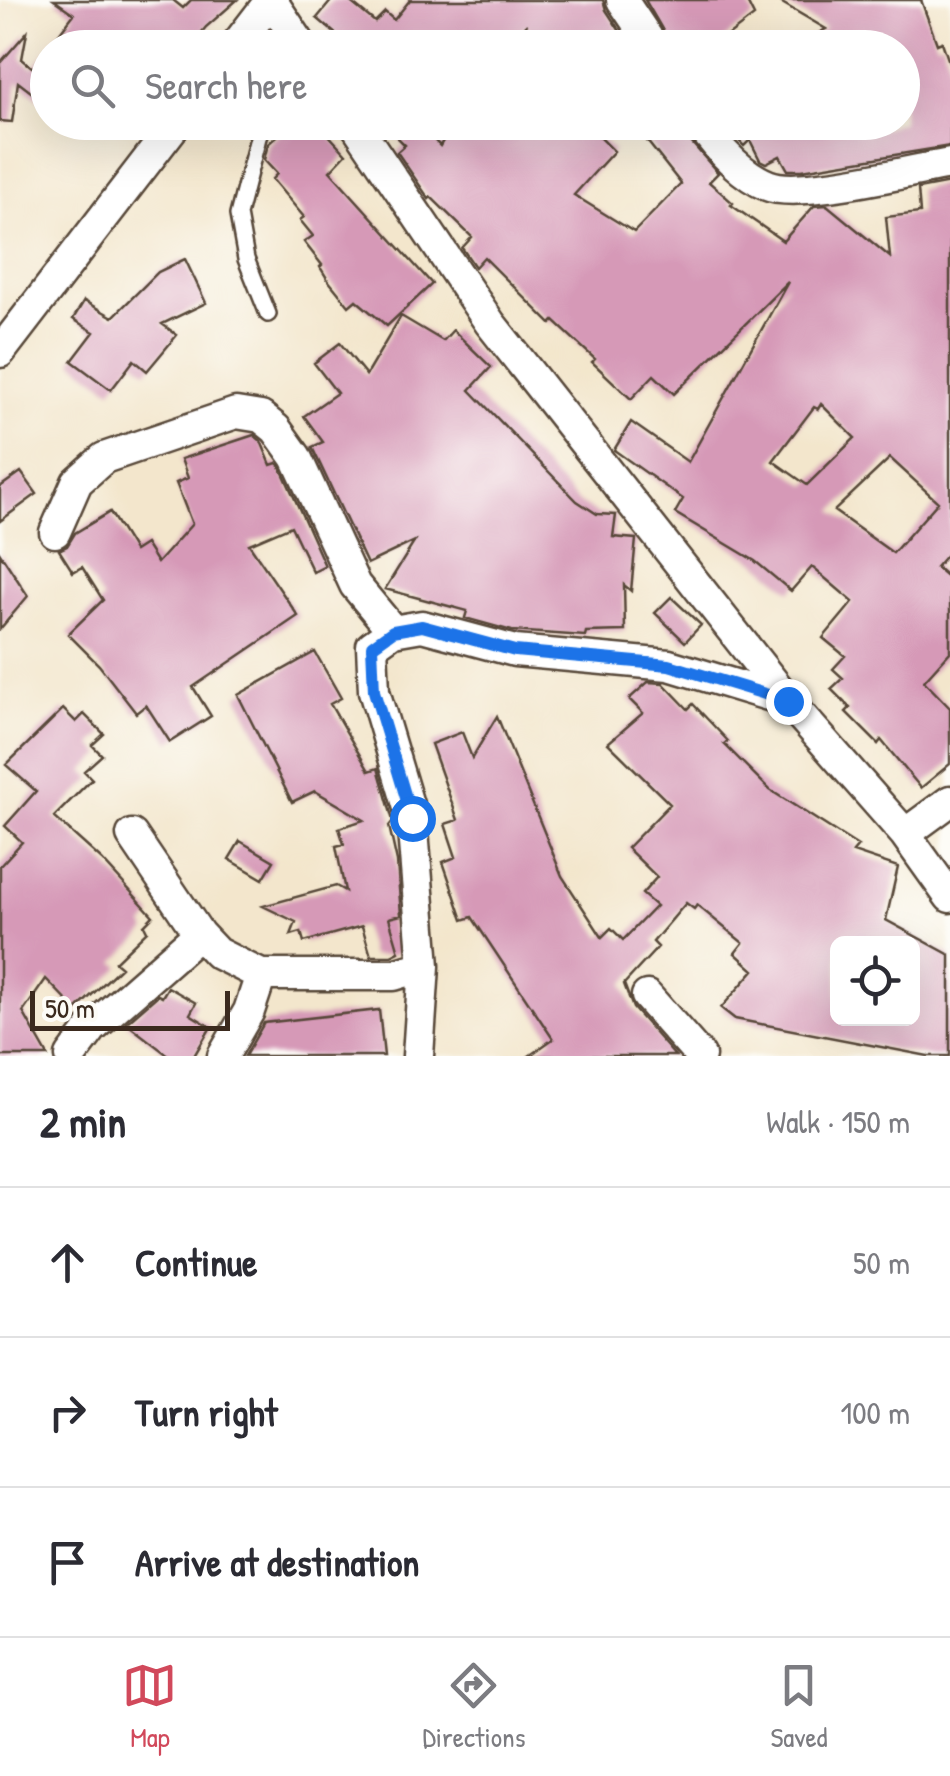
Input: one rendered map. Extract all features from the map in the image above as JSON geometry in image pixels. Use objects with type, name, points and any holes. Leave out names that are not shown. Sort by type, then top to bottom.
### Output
[{"type":"street","points":[[248,30],[271,0],[291,30]]},
{"type":"street","points":[[622,0],[642,30]]},
{"type":"street","points":[[0,352],[162,140]]},
{"type":"street","points":[[366,140],[490,324],[788,701],[905,834],[950,897]]},
{"type":"street","points":[[715,140],[742,170],[770,187],[800,189],[950,164]]},
{"type":"street","points":[[55,532],[77,482],[104,458],[236,413],[261,417],[276,428],[296,458],[355,585],[393,631]]},
{"type":"street","points":[[418,1056],[424,966],[412,818],[374,691],[372,646],[393,631],[422,626],[515,651],[669,665],[788,701]]},
{"type":"street","points":[[905,834],[950,800]]},
{"type":"street","points":[[132,835],[217,953],[262,975],[394,975],[424,966]]},
{"type":"street","points":[[71,1056],[92,1028],[200,934]]},
{"type":"street","points":[[223,1056],[249,1011],[262,975]]},
{"type":"street","points":[[647,996],[700,1056]]},
{"type":"lane","points":[[257,140],[238,215],[246,259],[268,314]]},
{"type":"building","points":[[54,0],[173,0],[183,8],[191,0],[237,0],[204,30],[62,30],[74,14]]},
{"type":"building","points":[[332,0],[348,0],[375,22],[385,12],[394,20],[410,0],[603,0],[619,30],[529,30],[526,25],[521,30],[331,30],[317,18]]},
{"type":"building","points":[[645,0],[746,0],[754,16],[736,30],[662,30]]},
{"type":"building","points":[[777,0],[921,0],[937,44],[942,42],[950,65],[950,146],[802,170],[788,170],[780,156],[766,163],[760,160],[750,140],[920,140],[920,30],[826,29]]},
{"type":"building","points":[[27,32],[22,59],[30,66],[30,91],[18,82],[12,122],[0,121],[0,63]]},
{"type":"building","points":[[273,140],[333,140],[346,154],[330,171],[432,284],[387,326],[356,300],[349,306],[328,280],[304,242],[313,236],[300,220],[304,217],[272,179],[277,174],[264,160]]},
{"type":"building","points":[[400,140],[434,140],[440,146],[444,140],[603,140],[614,151],[574,195],[634,232],[681,184],[646,140],[690,140],[718,173],[709,182],[731,205],[783,241],[814,206],[827,205],[890,257],[886,217],[920,213],[918,189],[950,183],[950,551],[936,567],[950,579],[950,652],[924,681],[950,708],[950,764],[921,788],[881,740],[878,744],[846,712],[850,708],[831,689],[843,678],[833,669],[845,656],[823,638],[853,602],[812,567],[791,591],[755,561],[675,513],[683,499],[614,450],[631,422],[688,462],[788,282],[674,394],[654,375],[631,399],[592,362],[595,359],[554,321],[551,324],[484,257],[475,267],[462,248],[472,237],[429,199],[397,152],[405,145]],"holes":[[[821,404],[855,438],[807,485],[773,461],[814,407],[818,409]],[[890,458],[938,502],[893,553],[834,511]]]},
{"type":"building","points":[[185,259],[206,303],[162,324],[177,335],[147,371],[134,360],[111,390],[72,361],[94,332],[73,319],[84,301],[113,317],[158,272]]},
{"type":"building","points":[[401,316],[443,341],[453,330],[491,367],[470,390],[577,501],[597,514],[616,515],[613,537],[636,539],[631,591],[624,585],[625,631],[586,632],[585,636],[512,631],[465,618],[467,611],[385,589],[415,541],[367,564],[312,447],[323,442],[304,416],[337,393],[314,363],[340,343],[366,375]]},
{"type":"building","points":[[254,435],[261,441],[271,465],[280,466],[325,566],[313,572],[291,526],[249,544],[298,616],[193,687],[211,716],[170,742],[146,705],[136,713],[99,665],[68,634],[103,600],[82,567],[73,572],[59,550],[67,546],[75,533],[110,512],[134,551],[145,544],[157,563],[192,524],[176,483],[188,478],[181,459]]},
{"type":"building","points":[[21,472],[37,494],[0,521],[0,487]]},
{"type":"building","points":[[0,553],[28,596],[0,629]]},
{"type":"building","points":[[671,597],[701,625],[685,642],[655,613]]},
{"type":"building","points":[[315,652],[341,698],[330,704],[369,771],[378,768],[393,821],[389,826],[397,862],[401,915],[389,918],[399,952],[391,956],[371,956],[362,926],[304,942],[301,932],[291,935],[296,922],[263,906],[336,886],[345,891],[336,846],[344,844],[339,828],[364,820],[315,791],[292,802],[238,695]]},
{"type":"building","points":[[648,682],[663,683],[688,709],[693,704],[728,741],[724,744],[770,790],[858,846],[853,852],[898,867],[886,920],[915,936],[830,936],[830,1026],[920,1026],[920,939],[950,955],[950,1056],[928,1056],[735,1019],[721,1008],[754,970],[735,953],[743,943],[697,905],[694,909],[686,903],[653,942],[658,947],[624,984],[633,1008],[675,1056],[529,1056],[553,1039],[472,917],[463,920],[443,862],[456,857],[445,824],[458,820],[431,744],[462,732],[472,758],[497,716],[562,876],[602,937],[611,928],[623,940],[656,906],[642,894],[657,877],[627,848],[670,804],[608,743],[643,713],[629,699]]},
{"type":"building","points":[[63,709],[76,722],[84,714],[104,734],[92,745],[102,755],[84,771],[92,779],[54,817],[102,860],[153,916],[144,925],[147,931],[115,962],[121,967],[76,1010],[46,979],[23,1012],[48,1056],[0,1056],[0,866],[22,842],[5,826],[36,791],[6,765]]},
{"type":"building","points":[[240,841],[274,861],[263,879],[229,859]]},
{"type":"building","points":[[168,987],[196,1003],[190,1014],[211,1027],[194,1056],[169,1056],[126,1023],[158,995],[162,997]]},
{"type":"building","points":[[379,1010],[384,1056],[245,1056],[264,1023]]},
{"type":"route","points":[[412,818],[374,691],[372,646],[393,631],[422,626],[515,651],[669,665],[788,701]]}]
